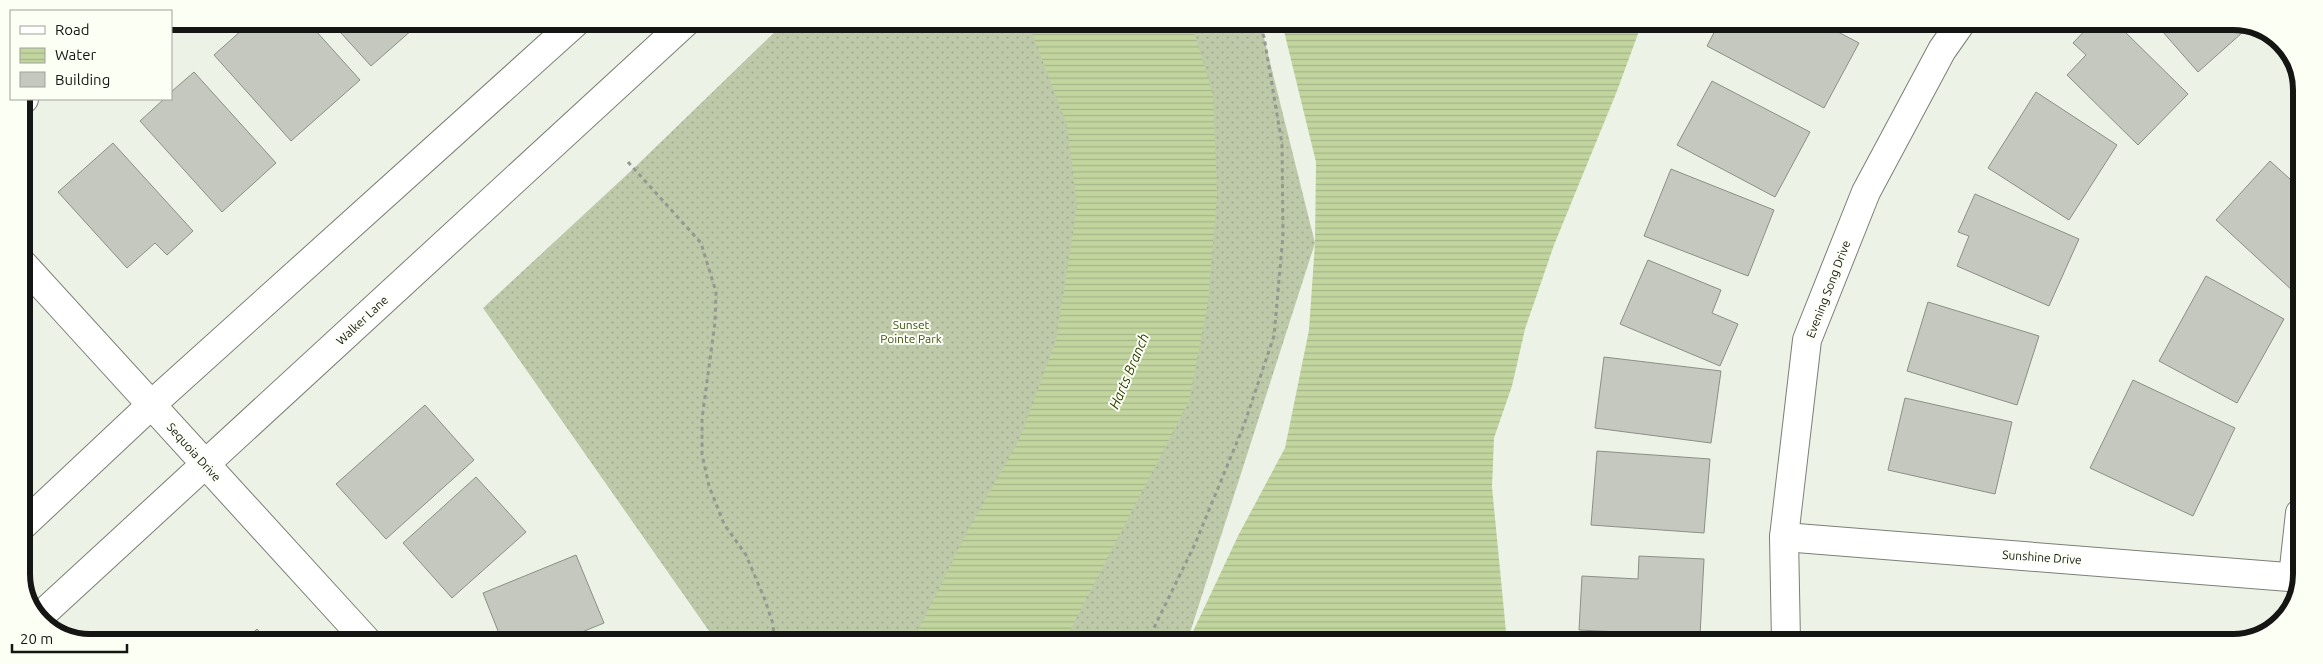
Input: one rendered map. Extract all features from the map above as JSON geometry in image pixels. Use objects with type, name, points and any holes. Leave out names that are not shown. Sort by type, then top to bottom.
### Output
[{"type":"street","points":[[30,519],[151,405],[567,30]]},
{"type":"street","name":"Walker Lane","points":[[44,612],[677,30]]},
{"type":"street","name":"Evening Song Drive","points":[[1786,634],[1784,537],[1807,340],[1866,192],[1942,50],[1956,30]]},
{"type":"street","name":"Sequoia Drive","points":[[30,272],[361,634]]},
{"type":"street","name":"Sunshine Drive","points":[[1784,537],[2293,577]]},
{"type":"path","points":[[1151,634],[1195,544],[1244,425],[1274,336],[1283,235],[1282,144],[1261,30]]},
{"type":"path","points":[[628,162],[700,243],[716,292],[715,322],[702,419],[702,454],[709,486],[724,524],[746,556],[765,600],[773,624],[774,634]]},
{"type":"green space","name":"Sunset Pointe Park","points":[[777,30],[1262,30],[1315,243],[1190,634],[711,634],[483,308],[633,169]]},
{"type":"water","name":"Harts Branch","points":[[1031,30],[1193,30],[1213,95],[1217,195],[1208,303],[1189,401],[1068,634],[916,634],[966,534],[1019,440],[1056,341],[1077,206],[1067,125]]},
{"type":"water","points":[[1284,30],[1639,30],[1617,91],[1554,245],[1525,329],[1512,386],[1494,438],[1492,487],[1506,634],[1192,634],[1239,534],[1285,448],[1309,330],[1315,243],[1316,162]]},
{"type":"building","points":[[242,30],[315,30],[360,80],[291,141],[214,55]]},
{"type":"building","points":[[338,30],[412,30],[371,66]]},
{"type":"building","points":[[1715,30],[1834,30],[1859,43],[1824,108],[1707,46]]},
{"type":"building","points":[[2085,30],[2123,30],[2188,94],[2138,145],[2067,75],[2086,55],[2073,43]]},
{"type":"building","points":[[2161,30],[2244,31],[2198,72]]},
{"type":"building","points":[[194,72],[276,163],[222,212],[140,121],[163,100],[172,100],[172,91]]},
{"type":"building","points":[[1712,81],[1810,132],[1775,197],[1677,145]]},
{"type":"building","points":[[2036,92],[2117,145],[2069,220],[1988,168]]},
{"type":"building","points":[[113,143],[193,231],[167,255],[155,243],[127,268],[58,192]]},
{"type":"building","points":[[2270,161],[2293,182],[2293,291],[2216,220]]},
{"type":"building","points":[[1671,169],[1774,210],[1748,276],[1644,236]]},
{"type":"building","points":[[1975,194],[2079,239],[2049,306],[1957,266],[1969,236],[1958,232]]},
{"type":"building","points":[[1648,260],[1721,290],[1712,313],[1738,324],[1720,366],[1620,324]]},
{"type":"building","points":[[2206,276],[2284,319],[2237,403],[2159,361]]},
{"type":"building","points":[[1928,302],[2039,336],[2017,405],[1907,371]]},
{"type":"building","points":[[1604,357],[1721,371],[1711,443],[1595,428]]},
{"type":"building","points":[[2133,380],[2235,428],[2193,516],[2090,468]]},
{"type":"building","points":[[1905,398],[2012,422],[1995,494],[1888,470]]},
{"type":"building","points":[[425,405],[474,460],[386,539],[336,484]]},
{"type":"building","points":[[1597,451],[1710,459],[1704,533],[1591,525]]},
{"type":"building","points":[[476,477],[526,532],[452,598],[403,543]]},
{"type":"building","points":[[576,555],[604,623],[577,634],[499,634],[483,593]]},
{"type":"building","points":[[1639,556],[1704,559],[1700,634],[1579,630],[1582,576],[1638,579]]},
{"type":"building","points":[[257,629],[262,634],[252,634]]}]
